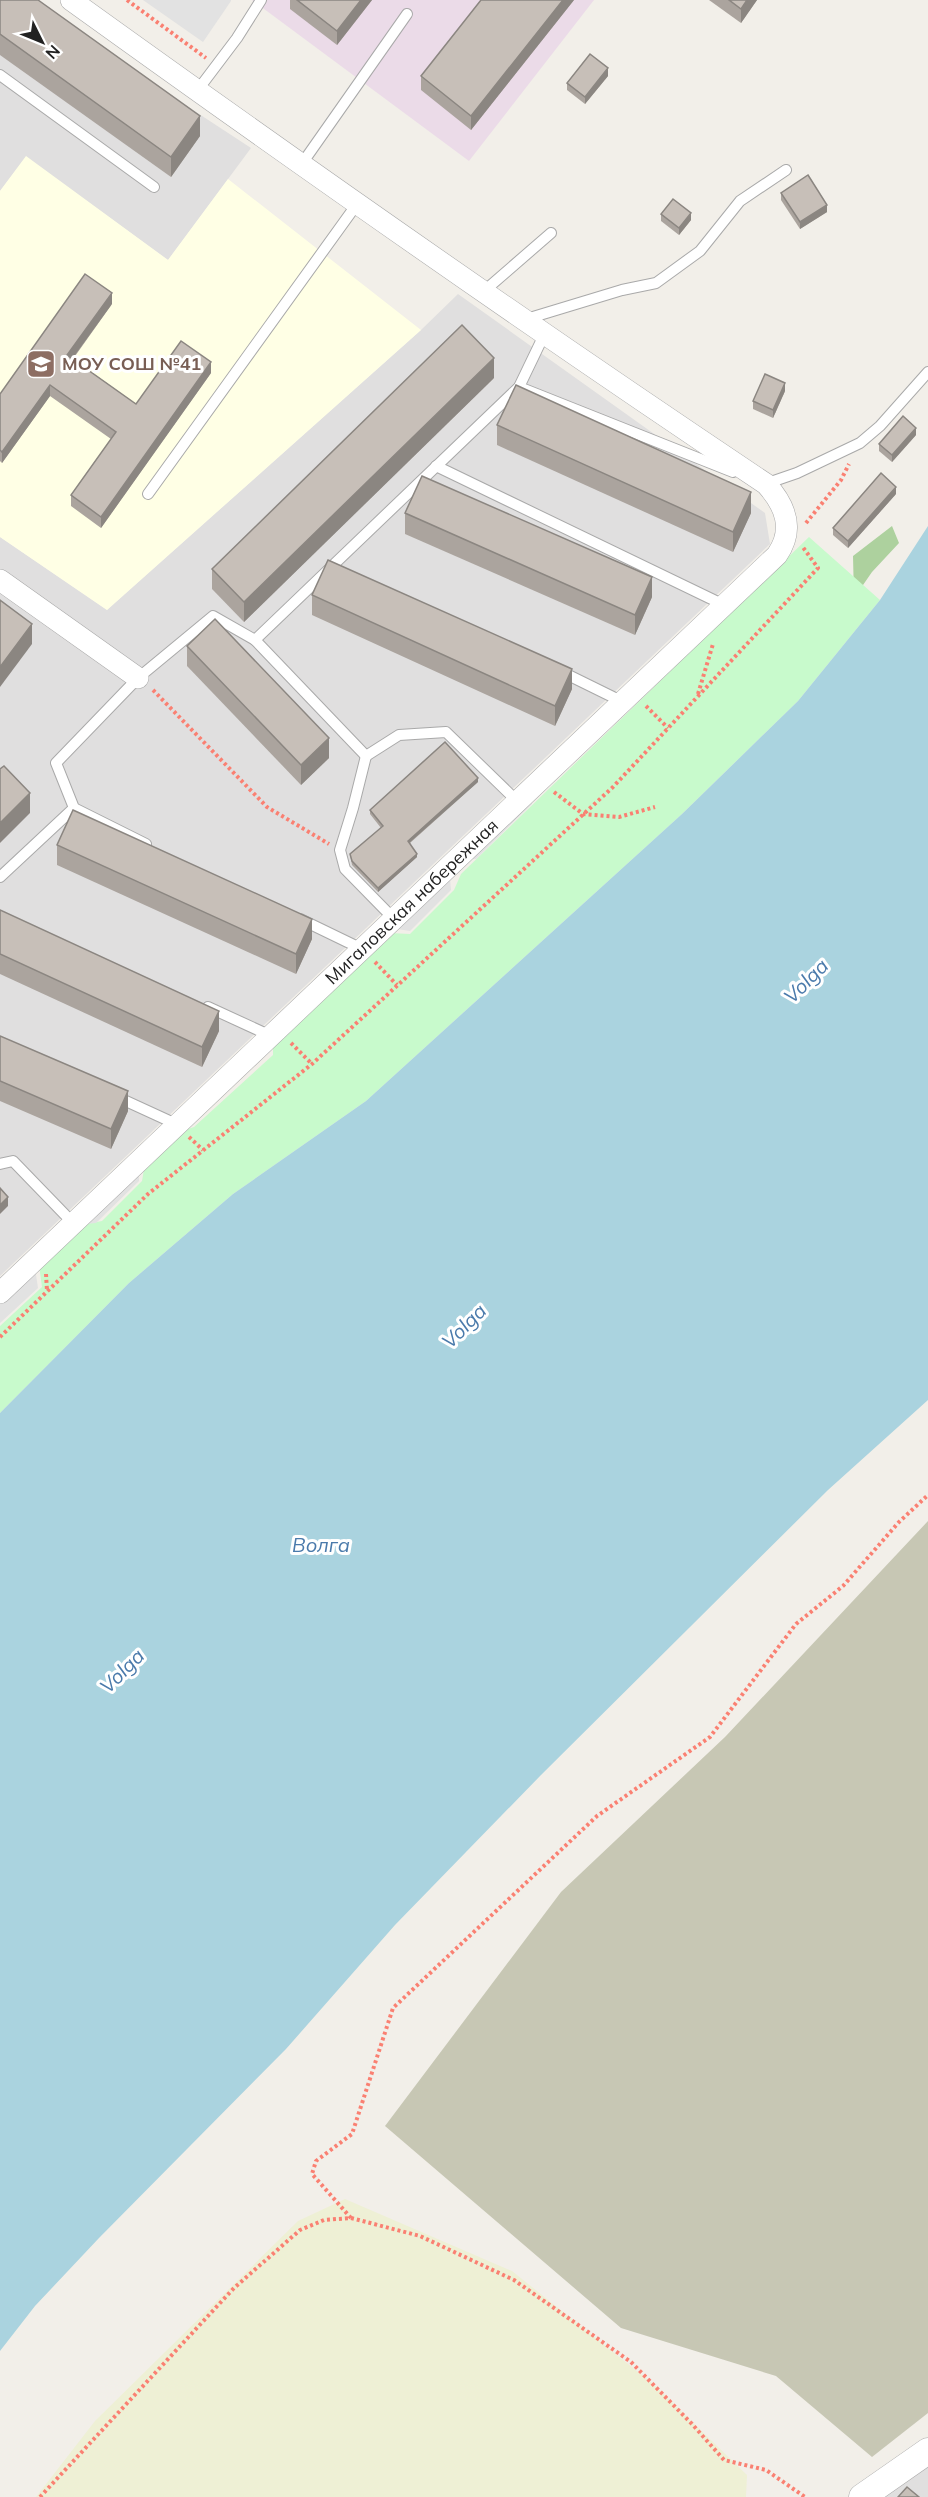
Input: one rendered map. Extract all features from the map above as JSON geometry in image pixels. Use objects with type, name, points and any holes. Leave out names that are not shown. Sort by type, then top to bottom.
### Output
[{"type":"street","points":[[71,0],[522,321],[771,490]]},
{"type":"street","name":"Мигаловская набережная","points":[[0,1293],[777,555],[784,543],[787,522],[783,507],[771,490]]},
{"type":"street","points":[[0,580],[138,678]]},
{"type":"street","points":[[862,2497],[928,2451]]},
{"type":"lane","points":[[197,91],[261,0]]},
{"type":"lane","points":[[301,165],[407,14]]},
{"type":"lane","points":[[1,78],[154,187]]},
{"type":"lane","points":[[522,321],[622,290],[656,283],[700,251],[740,201],[786,170]]},
{"type":"lane","points":[[148,494],[357,204]]},
{"type":"lane","points":[[483,292],[551,234]]},
{"type":"lane","points":[[255,640],[519,387],[544,335]]},
{"type":"lane","points":[[519,387],[771,490],[797,473],[860,444],[880,426],[928,372]]},
{"type":"lane","points":[[436,466],[724,605]]},
{"type":"lane","points":[[335,563],[346,568]]},
{"type":"lane","points":[[159,850],[74,808],[56,763],[138,678],[213,616],[255,640],[366,756]]},
{"type":"lane","points":[[548,666],[628,698]]},
{"type":"lane","points":[[394,919],[345,869],[340,850],[366,756],[399,735],[446,732],[518,802]]},
{"type":"lane","points":[[0,878],[74,808]]},
{"type":"lane","points":[[287,913],[362,949]]},
{"type":"lane","points":[[195,1001],[271,1036]]},
{"type":"lane","points":[[103,1091],[176,1124]]},
{"type":"lane","points":[[0,1164],[13,1161],[73,1223]]},
{"type":"path","points":[[127,0],[216,65]]},
{"type":"path","points":[[802,528],[841,480],[860,444]]},
{"type":"path","points":[[0,1337],[148,1194],[312,1064],[613,787],[818,568],[798,541]]},
{"type":"path","points":[[698,695],[714,639]]},
{"type":"path","points":[[138,678],[153,690],[267,807],[298,828],[340,850]]},
{"type":"path","points":[[628,698],[668,728]]},
{"type":"path","points":[[568,803],[583,814],[619,817],[655,807]]},
{"type":"path","points":[[383,971],[397,985]]},
{"type":"path","points":[[298,1050],[312,1064]]},
{"type":"path","points":[[351,2218],[312,2174],[316,2161],[352,2134],[393,2008],[597,1816],[710,1737],[796,1624],[843,1587],[899,1522],[928,1495]]},
{"type":"path","points":[[40,2497],[234,2288],[300,2230],[324,2220],[351,2218],[420,2236],[514,2280],[631,2362],[724,2460],[766,2470],[805,2497]]},
{"type":"shaded area","points":[[0,0],[25,0],[251,148],[168,260],[26,157],[0,191]]},
{"type":"shaded area","points":[[143,0],[231,0],[231,1],[203,42]]},
{"type":"shaded area","points":[[252,0],[594,0],[469,161]]},
{"type":"shaded area","points":[[26,156],[168,260],[228,179],[421,330],[107,610],[0,537],[0,191]]},
{"type":"shaded area","points":[[458,294],[765,513],[770,544],[0,1276],[0,537],[107,610],[421,330]]},
{"type":"shaded area","points":[[531,789],[532,804],[476,859],[457,859]]},
{"type":"shaded area","points":[[449,867],[451,890],[410,931],[385,927]]},
{"type":"shaded area","points":[[139,1159],[139,1181],[96,1223],[86,1224]]},
{"type":"shaded area","points":[[34,1261],[38,1288],[0,1323],[0,1293]]},
{"type":"shaded area","points":[[928,1521],[928,2413],[872,2457],[776,2376],[621,2328],[385,2126],[561,1892],[725,1737]]},
{"type":"shaded area","points":[[345,2199],[512,2271],[653,2384],[747,2475],[746,2497],[36,2497],[95,2421],[298,2221]]},
{"type":"shaded area","points":[[928,2460],[928,2497],[876,2497]]},
{"type":"green space","points":[[892,526],[899,543],[872,572],[854,598],[853,556]]},
{"type":"green space","points":[[809,537],[880,600],[798,701],[682,814],[366,1101],[233,1194],[129,1283],[0,1413],[0,1326],[42,1287],[39,1265],[86,1224],[102,1221],[142,1181],[145,1163],[176,1133],[194,1127],[273,1055],[273,1043],[390,933],[410,934],[454,890],[461,874]]},
{"type":"water","name":"Волга","points":[[928,526],[928,1400],[828,1490],[541,1775],[395,1925],[286,2049],[35,2306],[0,2351],[0,1413],[129,1283],[233,1194],[366,1101],[682,814],[798,701],[880,600]]},
{"type":"building","points":[[0,0],[38,0],[200,116],[171,157],[0,34]]},
{"type":"building","points":[[297,0],[361,0],[337,31]]},
{"type":"building","points":[[481,0],[563,0],[471,116],[421,76]]},
{"type":"building","points":[[729,0],[747,0],[741,9]]},
{"type":"building","points":[[590,54],[608,68],[585,97],[567,83]]},
{"type":"building","points":[[808,175],[827,205],[800,222],[781,193]]},
{"type":"building","points":[[673,199],[691,213],[679,228],[661,214]]},
{"type":"building","points":[[85,274],[112,293],[67,355],[136,404],[181,341],[211,362],[101,517],[71,495],[116,432],[50,385],[2,452],[0,450],[0,394]]},
{"type":"building","points":[[462,325],[494,358],[244,602],[212,569]]},
{"type":"building","points":[[765,374],[785,383],[773,410],[753,401]]},
{"type":"building","points":[[516,385],[751,492],[733,532],[497,425]]},
{"type":"building","points":[[903,416],[916,428],[892,455],[879,444]]},
{"type":"building","points":[[881,473],[896,487],[848,541],[833,528]]},
{"type":"building","points":[[422,476],[652,577],[635,615],[405,513]]},
{"type":"building","points":[[328,560],[572,669],[555,706],[312,595]]},
{"type":"building","points":[[0,600],[32,624],[0,667]]},
{"type":"building","points":[[215,619],[329,738],[301,765],[187,646]]},
{"type":"building","points":[[445,742],[478,778],[408,841],[417,854],[378,888],[352,861],[350,854],[383,826],[370,810]]},
{"type":"building","points":[[4,766],[30,793],[0,823],[0,769]]},
{"type":"building","points":[[73,810],[312,919],[296,954],[57,845]]},
{"type":"building","points":[[0,910],[219,1011],[202,1047],[0,954]]},
{"type":"building","points":[[0,1036],[128,1091],[111,1129],[0,1081]]},
{"type":"building","points":[[0,1188],[8,1197],[0,1205]]},
{"type":"building","points":[[907,2487],[919,2497],[898,2497]]},
{"type":"place","name":"МОУ СОШ №41","points":[[41,364]]},
{"type":"water label","name":"Volga","points":[[806,981]]},
{"type":"water label","name":"Volga","points":[[464,1326]]},
{"type":"water label","name":"Volga","points":[[122,1671]]}]
